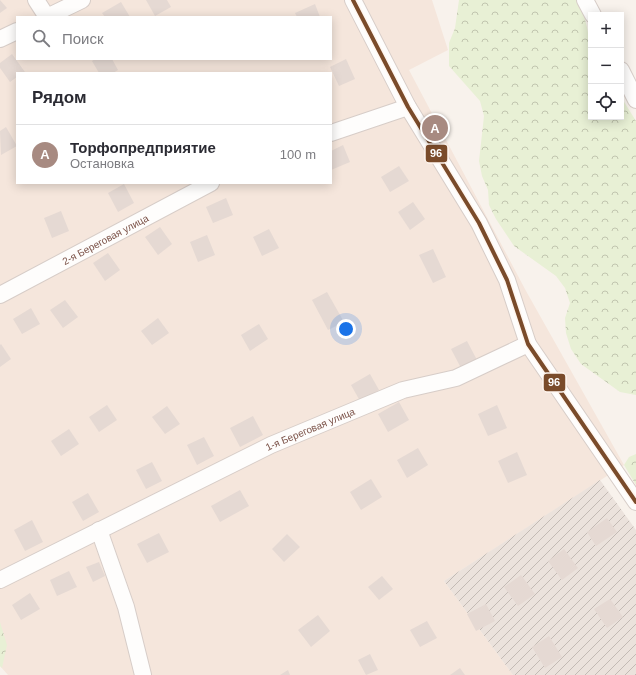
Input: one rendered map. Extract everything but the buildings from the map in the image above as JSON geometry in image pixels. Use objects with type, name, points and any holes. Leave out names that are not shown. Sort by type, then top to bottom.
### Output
[{"type":"street","points":[[36,0],[46,16]]},
{"type":"street","points":[[49,16],[82,0]]},
{"type":"street","points":[[353,0],[408,107],[479,222],[507,280],[528,344],[636,502]]},
{"type":"street","points":[[585,0],[591,12]]},
{"type":"street","points":[[0,38],[16,31]]},
{"type":"street","points":[[624,76],[636,100]]},
{"type":"street","points":[[332,133],[408,107]]},
{"type":"street","name":"2-я Береговая улица","points":[[0,295],[209,184]]},
{"type":"street","name":"1-я Береговая улица","points":[[0,580],[271,445],[403,390],[456,378],[528,344]]},
{"type":"street","points":[[99,530],[126,608],[144,675]]},
{"type":"shaded area","points":[[0,0],[432,0],[448,50],[409,70],[526,291],[624,465],[444,581],[513,675],[8,675],[0,666]]},
{"type":"shaded area","points":[[600,480],[636,530],[636,675],[513,675],[444,581]]},
{"type":"green space","points":[[459,0],[578,0],[588,33],[588,120],[624,120],[624,102],[636,121],[636,395],[620,392],[581,364],[571,349],[566,333],[565,318],[570,303],[565,288],[556,276],[514,246],[496,219],[489,205],[488,190],[482,176],[479,161],[484,116],[480,101],[449,66],[449,43],[455,28]]},
{"type":"green space","points":[[636,454],[636,485],[624,465],[629,457]]},
{"type":"green space","points":[[0,622],[7,645],[2,668],[0,666]]},
{"type":"transit line","name":"96","points":[[353,0],[408,107],[479,223],[507,280],[528,344],[636,502]]},
{"type":"place","name":"Торфопредприятие","points":[[435,128]]}]
